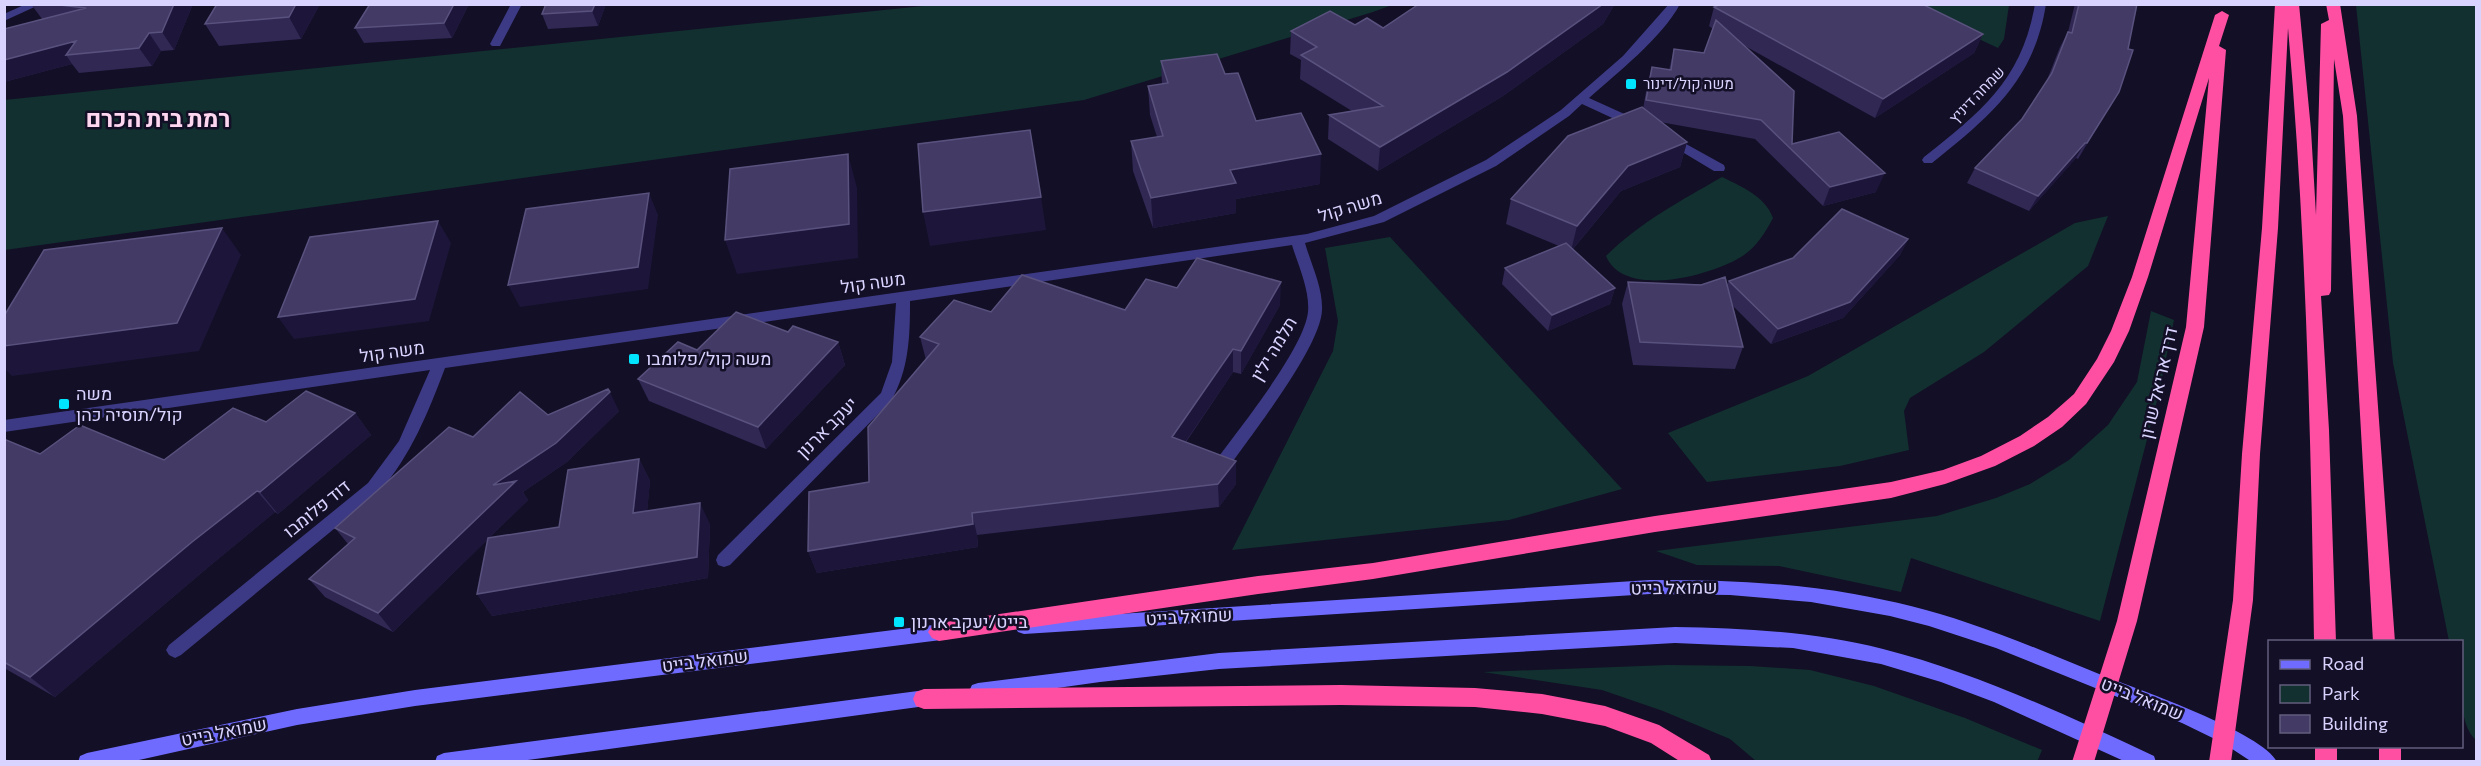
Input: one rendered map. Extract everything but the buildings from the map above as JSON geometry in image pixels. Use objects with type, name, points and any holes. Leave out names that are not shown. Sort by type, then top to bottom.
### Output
[{"type":"highway","points":[[2220,762],[2242,600],[2251,454],[2270,228],[2282,4]]},
{"type":"highway","points":[[2292,4],[2303,118],[2320,430],[2325,640]]},
{"type":"highway","points":[[2320,430],[2328,4]]},
{"type":"highway","points":[[2333,4],[2350,116],[2384,640]]},
{"type":"highway","points":[[939,632],[1258,585],[1373,571],[1655,524],[1891,490],[1946,477],[1988,461],[2027,441],[2055,422],[2080,399],[2105,362],[2120,331],[2140,277],[2222,10]]},
{"type":"highway","name":"דרך אריאל שרון","points":[[2083,762],[2127,621],[2195,327],[2222,10]]},
{"type":"highway","points":[[924,699],[1355,696],[1480,698],[1540,704],[1601,714],[1654,732],[1701,762]]},
{"type":"street","points":[[4,18],[36,4]]},
{"type":"street","points":[[496,44],[517,4]]},
{"type":"street","name":"משה קול","points":[[4,426],[1298,239],[1350,228],[1406,207],[1491,162],[1554,120],[1627,58],[1670,13],[1675,4]]},
{"type":"street","name":"שמחה דיניץ","points":[[1928,160],[1978,119],[2015,79],[2035,36],[2041,4]]},
{"type":"street","points":[[1580,99],[1674,140],[1719,168]]},
{"type":"street","name":"תלמה ילין","points":[[1220,467],[1312,330],[1315,311],[1298,239]]},
{"type":"street","name":"יעקב ארנון","points":[[724,560],[877,405],[894,384],[900,365],[903,297]]},
{"type":"street","name":"דוד פלומבו","points":[[175,650],[374,487],[393,467],[408,444],[440,363]]},
{"type":"street","name":"שמואל בייט","points":[[87,762],[275,721],[403,700],[939,632],[1650,587],[1700,586],[1861,602],[1969,630],[2179,713],[2264,758]]},
{"type":"street","points":[[444,762],[1100,674],[1219,661],[1675,635],[1729,635],[1845,648],[1909,663],[2014,700],[2147,762]]},
{"type":"green space","points":[[933,5],[1392,5],[1084,100],[5,250],[4,100]]},
{"type":"green space","points":[[1906,5],[2009,5],[2004,39],[1998,48]]},
{"type":"green space","points":[[2356,5],[2476,5],[2476,740],[2469,731],[2463,712],[2463,640],[2449,640],[2393,363]]},
{"type":"green space","points":[[1722,177],[1759,198],[1773,218],[1756,245],[1741,257],[1727,264],[1709,271],[1669,280],[1630,277],[1616,269],[1606,256],[1619,244],[1661,213]]},
{"type":"green space","points":[[2108,216],[2088,266],[1984,352],[1910,398],[1904,411],[1909,450],[1840,466],[1707,482],[1668,433],[1808,376],[2075,223]]},
{"type":"green space","points":[[1390,237],[1622,489],[1509,520],[1232,550],[1333,351],[1338,321],[1325,248]]},
{"type":"green space","points":[[2151,311],[2174,320],[2158,397],[2100,621],[1911,558],[1901,592],[1779,566],[1697,565],[1656,551],[1937,516],[1996,498],[2030,484],[2069,460],[2108,425],[2137,382]]},
{"type":"green space","points":[[1667,665],[1750,666],[1810,670],[1874,686],[1965,718],[2042,750],[2037,762],[1756,761],[1730,739],[1663,711],[1602,690],[1483,672]]},
{"type":"place","name":"משה קול/דינור","points":[[1631,84]]},
{"type":"place","name":"משה קול/פלומבו","points":[[634,359]]},
{"type":"place","name":"משה קול/תוסיה כהן","points":[[64,404]]},
{"type":"place","name":"בייט/יעקב ארנון","points":[[899,622]]},
{"type":"district","name":"רמת בית הכרם","points":[[158,119]]}]
